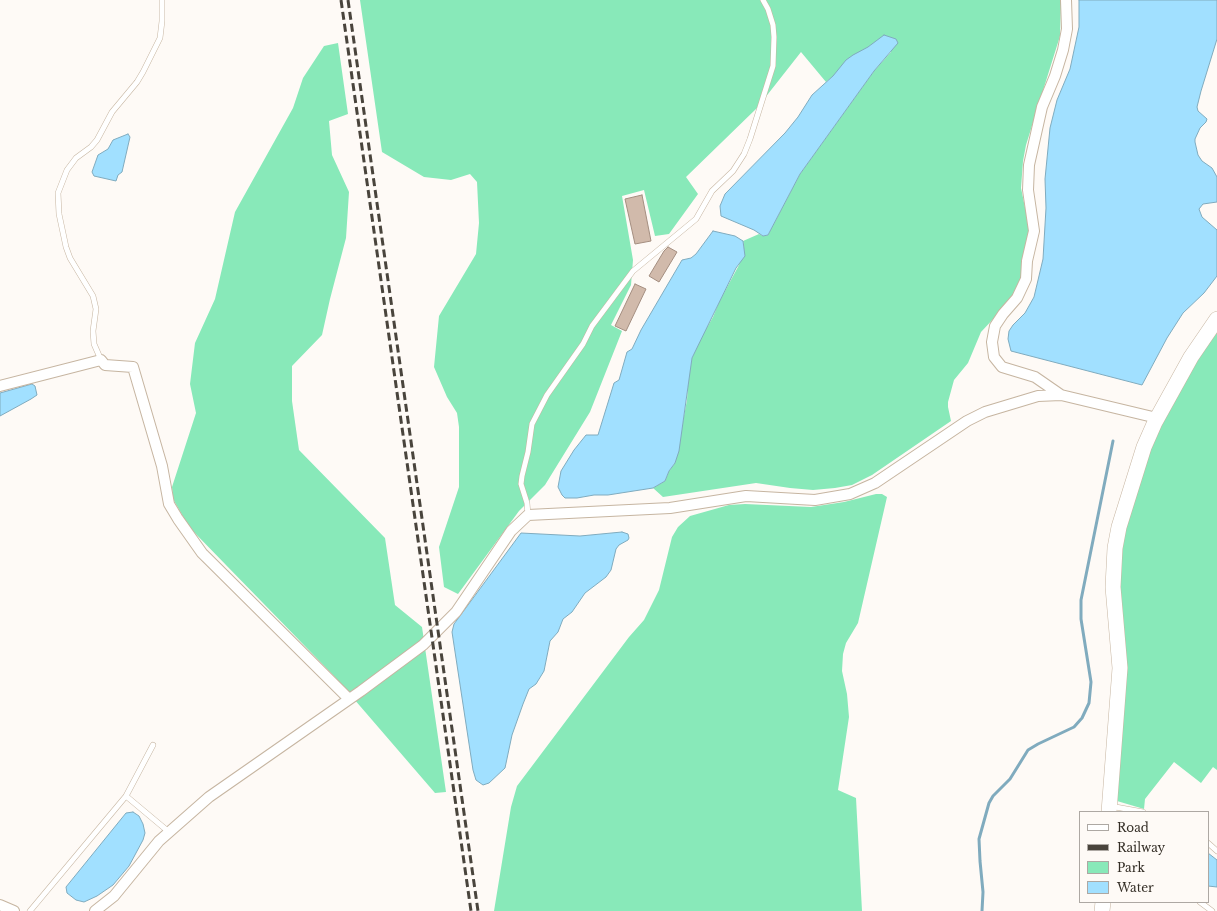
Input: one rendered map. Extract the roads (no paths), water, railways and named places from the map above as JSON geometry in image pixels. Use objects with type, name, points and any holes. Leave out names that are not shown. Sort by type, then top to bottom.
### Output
[{"type":"street","points":[[1060,395],[1035,377],[1002,367],[994,357],[992,342],[995,326],[1017,298],[1026,279],[1027,261],[1034,231],[1028,190],[1029,165],[1042,107],[1056,76],[1063,50],[1066,29],[1066,0]]},
{"type":"street","points":[[1109,809],[1120,668],[1113,587],[1114,548],[1118,527],[1144,447],[1157,418],[1191,357],[1217,319]]},
{"type":"street","points":[[0,386],[101,360],[105,365],[133,367],[162,466],[169,504],[202,553],[349,699]]},
{"type":"street","points":[[95,911],[114,896],[159,841],[209,797],[423,645],[456,612],[511,531],[528,515],[670,508],[746,496],[815,500],[850,494],[875,483],[967,421],[985,412],[1034,397],[1060,395],[1157,418]]},
{"type":"street","points":[[0,905],[14,911]]},
{"type":"lane","points":[[101,360],[94,344],[93,331],[96,309],[93,296],[70,258],[66,247],[59,214],[58,193],[67,170],[76,158],[97,140],[112,112],[137,82],[143,72],[160,38],[162,0]]},
{"type":"lane","points":[[528,515],[527,503],[522,484],[522,476],[528,452],[532,424],[546,395],[583,344],[592,326],[633,270],[696,219],[712,191],[733,171],[744,154],[772,66],[774,37],[773,25],[768,9],[763,0]]},
{"type":"lane","points":[[30,911],[126,796],[153,745]]},
{"type":"lane","points":[[126,796],[169,832]]},
{"type":"lane","points":[[1109,809],[1132,811]]},
{"type":"lane","points":[[1209,844],[1217,851]]},
{"type":"lane","points":[[1201,903],[1212,911]]},
{"type":"water","points":[[1079,0],[1217,0],[1217,39],[1197,107],[1198,111],[1207,119],[1200,128],[1195,142],[1198,155],[1202,161],[1212,168],[1217,177],[1217,202],[1203,204],[1199,209],[1202,217],[1217,230],[1217,276],[1204,293],[1183,313],[1167,338],[1142,385],[1011,351],[1008,339],[1009,331],[1025,313],[1034,297],[1043,259],[1046,208],[1045,179],[1050,128],[1057,100],[1070,69],[1079,27]]},
{"type":"water","points":[[884,35],[896,39],[898,43],[874,71],[800,174],[768,235],[763,236],[754,230],[721,216],[720,206],[725,194],[785,133],[798,117],[812,95],[833,76],[846,60],[868,47]]},
{"type":"water","points":[[128,134],[130,137],[122,172],[118,175],[116,181],[94,176],[92,172],[98,155],[108,149],[113,140]]},
{"type":"water","points":[[713,231],[735,236],[743,241],[745,256],[736,268],[692,358],[679,451],[675,463],[669,471],[665,481],[653,488],[608,495],[565,498],[558,487],[561,471],[574,450],[586,435],[598,435],[614,383],[619,380],[627,352],[632,349],[641,330],[682,260],[691,258],[696,254]]},
{"type":"water","points":[[32,384],[35,386],[37,395],[0,416],[0,393]]},
{"type":"water","points":[[622,532],[628,534],[629,538],[616,549],[611,570],[606,577],[585,593],[572,612],[563,619],[558,632],[550,641],[544,671],[536,684],[529,689],[512,735],[505,768],[489,783],[483,785],[476,780],[473,770],[452,632],[454,624],[521,533],[580,536]]},
{"type":"water","points":[[133,812],[139,816],[145,833],[143,840],[129,866],[113,885],[97,896],[84,902],[76,900],[67,893],[66,887],[126,813]]},
{"type":"water","points":[[1209,854],[1217,860],[1217,887],[1209,886]]},
{"type":"waterway","points":[[982,911],[983,892],[979,839],[989,803],[993,796],[1010,779],[1028,750],[1074,727],[1082,718],[1089,703],[1091,682],[1081,619],[1081,600],[1113,441]]},
{"type":"railway","points":[[341,0],[471,911]]},
{"type":"railway","points":[[348,0],[478,911]]}]
